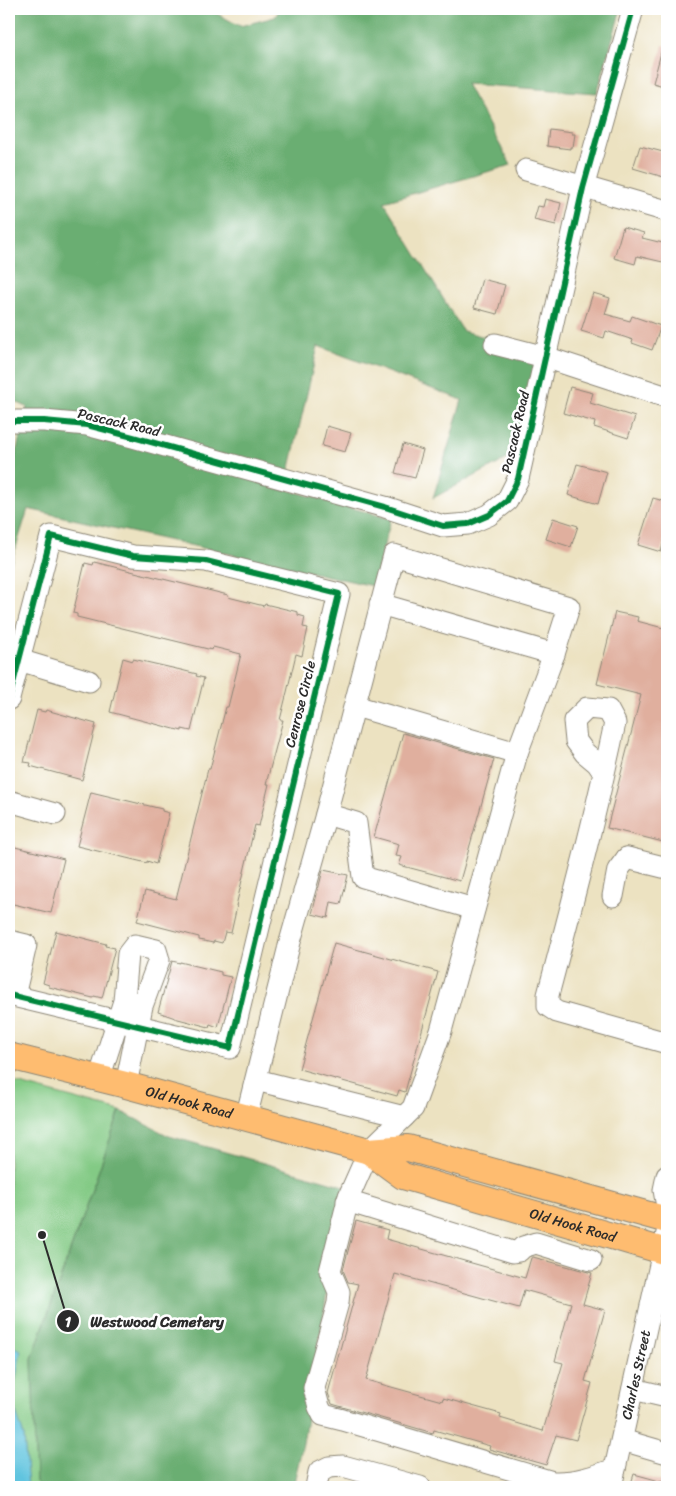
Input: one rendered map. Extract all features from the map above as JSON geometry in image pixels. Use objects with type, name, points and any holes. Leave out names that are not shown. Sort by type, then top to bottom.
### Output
[{"type":"main road","name":"Old Hook Road","points":[[9,1056],[126,1085],[369,1151],[408,1148],[667,1220]]},
{"type":"main road","name":"Old Hook Road","points":[[369,1151],[403,1176],[666,1245]]},
{"type":"street","name":"Pascack Road","points":[[9,421],[44,421],[87,425],[375,505],[443,526],[468,524],[489,515],[507,501],[518,479],[583,188],[633,9]]},
{"type":"street","points":[[526,170],[667,211]]},
{"type":"street","points":[[495,344],[545,357],[667,397]]},
{"type":"street","name":"Cenrose Circle","points":[[9,698],[51,536],[133,556],[206,561],[339,594],[230,1048],[12,996]]},
{"type":"street","points":[[246,1118],[290,942],[326,814],[394,555],[569,607],[554,654],[517,753],[441,1031],[413,1108],[369,1151],[347,1201],[330,1271],[339,1292],[338,1303],[314,1388],[323,1415],[554,1482],[565,1483],[613,1478]]},
{"type":"street","points":[[380,604],[554,654]]},
{"type":"street","points":[[19,660],[89,681]]},
{"type":"street","points":[[354,706],[517,753]]},
{"type":"street","points":[[604,773],[548,994],[548,1006],[557,1012],[667,1043]]},
{"type":"street","points":[[9,801],[55,814]]},
{"type":"street","points":[[326,814],[356,823],[363,877],[474,909]]},
{"type":"street","points":[[627,858],[667,861]]},
{"type":"street","points":[[627,858],[667,868]]},
{"type":"street","points":[[614,896],[618,870],[627,858]]},
{"type":"street","points":[[9,941],[26,945],[12,996]]},
{"type":"street","points":[[99,1079],[128,1023]]},
{"type":"street","points":[[126,1085],[128,1023]]},
{"type":"street","points":[[256,1080],[404,1117]]},
{"type":"street","points":[[667,1176],[664,1190],[667,1207]]},
{"type":"street","points":[[347,1201],[513,1252],[536,1243],[591,1260]]},
{"type":"street","name":"Charles Street","points":[[613,1478],[666,1245]]},
{"type":"street","points":[[633,1389],[667,1397]]},
{"type":"street","points":[[622,1440],[667,1453]]},
{"type":"street","points":[[316,1487],[319,1472],[329,1467],[343,1466],[420,1487]]},
{"type":"green space","points":[[9,9],[208,9],[240,26],[275,17],[280,9],[621,9],[597,93],[466,84],[511,165],[384,202],[463,331],[543,353],[511,457],[433,498],[462,400],[318,346],[285,489],[391,519],[373,586],[28,509],[9,570],[9,483],[27,407],[9,399]]},
{"type":"green space","points":[[9,1081],[120,1111],[32,1358],[36,1482],[41,1487],[9,1487]]},
{"type":"green space","points":[[120,1111],[169,1136],[344,1186],[303,1443],[293,1487],[41,1487],[36,1482],[32,1359]]},
{"type":"water","points":[[9,1344],[21,1350],[14,1389],[15,1409],[24,1436],[28,1487],[9,1487]]},
{"type":"building","points":[[663,45],[667,46],[667,87],[653,83]]},
{"type":"building","points":[[549,129],[575,134],[573,147],[570,147],[570,149],[547,146]]},
{"type":"building","points":[[640,146],[667,153],[667,178],[633,168]]},
{"type":"building","points":[[545,199],[561,203],[556,225],[534,220],[538,206],[543,207]]},
{"type":"building","points":[[623,227],[644,233],[642,238],[667,244],[667,263],[637,256],[635,264],[614,258]]},
{"type":"building","points":[[482,279],[505,285],[497,314],[474,308]]},
{"type":"building","points":[[593,293],[610,298],[605,314],[630,321],[632,316],[661,326],[652,350],[632,343],[633,340],[606,331],[604,338],[581,331]]},
{"type":"building","points":[[570,387],[593,393],[590,403],[635,417],[628,438],[594,427],[595,422],[563,413]]},
{"type":"building","points":[[327,426],[351,433],[345,452],[322,446]]},
{"type":"building","points":[[403,444],[423,450],[415,478],[395,473]]},
{"type":"building","points":[[577,464],[607,472],[598,504],[568,495]]},
{"type":"building","points":[[653,498],[667,502],[667,542],[664,541],[661,552],[638,545]]},
{"type":"building","points":[[553,518],[578,526],[571,547],[546,539]]},
{"type":"building","points":[[94,562],[228,595],[228,597],[264,606],[265,604],[298,612],[298,615],[305,617],[303,627],[308,628],[302,656],[296,654],[280,720],[283,720],[266,784],[269,784],[259,826],[255,825],[231,933],[225,932],[222,943],[199,940],[199,937],[137,921],[145,891],[176,899],[208,769],[210,769],[226,707],[228,707],[241,654],[213,647],[212,650],[77,617],[77,614],[73,613],[85,563],[93,565]]},
{"type":"building","points":[[615,612],[638,617],[637,621],[667,629],[667,843],[607,828],[641,695],[597,684]]},
{"type":"building","points":[[123,658],[181,670],[204,678],[191,731],[182,729],[182,731],[110,712]]},
{"type":"building","points":[[37,710],[45,712],[46,710],[96,724],[82,780],[30,766],[31,763],[24,762]]},
{"type":"building","points":[[403,733],[494,759],[460,881],[399,865],[402,857],[396,856],[399,844],[374,837]]},
{"type":"building","points":[[91,792],[162,809],[162,811],[169,813],[156,864],[77,846]]},
{"type":"building","points":[[11,846],[64,859],[51,913],[9,903],[9,847],[11,848]]},
{"type":"building","points":[[323,870],[348,875],[341,904],[331,902],[328,918],[312,914]]},
{"type":"building","points":[[56,931],[115,948],[102,998],[94,996],[93,998],[49,987],[49,985],[43,983]]},
{"type":"building","points":[[334,943],[438,972],[405,1092],[399,1090],[397,1096],[299,1069]]},
{"type":"building","points":[[172,961],[221,972],[221,975],[231,977],[218,1027],[210,1024],[209,1027],[158,1012]]},
{"type":"building","points":[[356,1221],[388,1230],[386,1239],[525,1278],[531,1258],[533,1257],[592,1273],[583,1304],[605,1310],[585,1381],[592,1383],[576,1440],[556,1435],[546,1465],[489,1449],[490,1446],[434,1430],[433,1433],[332,1404],[328,1393],[358,1284],[348,1282],[343,1270]],"holes":[[[395,1274],[519,1308],[524,1290],[571,1303],[555,1361],[563,1363],[543,1431],[500,1418],[501,1414],[443,1398],[442,1401],[366,1380]]]},
{"type":"building","points":[[634,1474],[667,1483],[667,1487],[630,1487]]},
{"type":"cycle path","points":[[9,421],[44,421],[87,425],[385,507],[443,526],[468,524],[489,515],[507,501],[518,479],[583,188],[633,9]]},
{"type":"cycle path","points":[[9,699],[51,536],[133,556],[206,561],[339,594],[230,1048],[9,995]]},
{"type":"place","name":"Westwood Cemetery","points":[[42,1235]]}]
